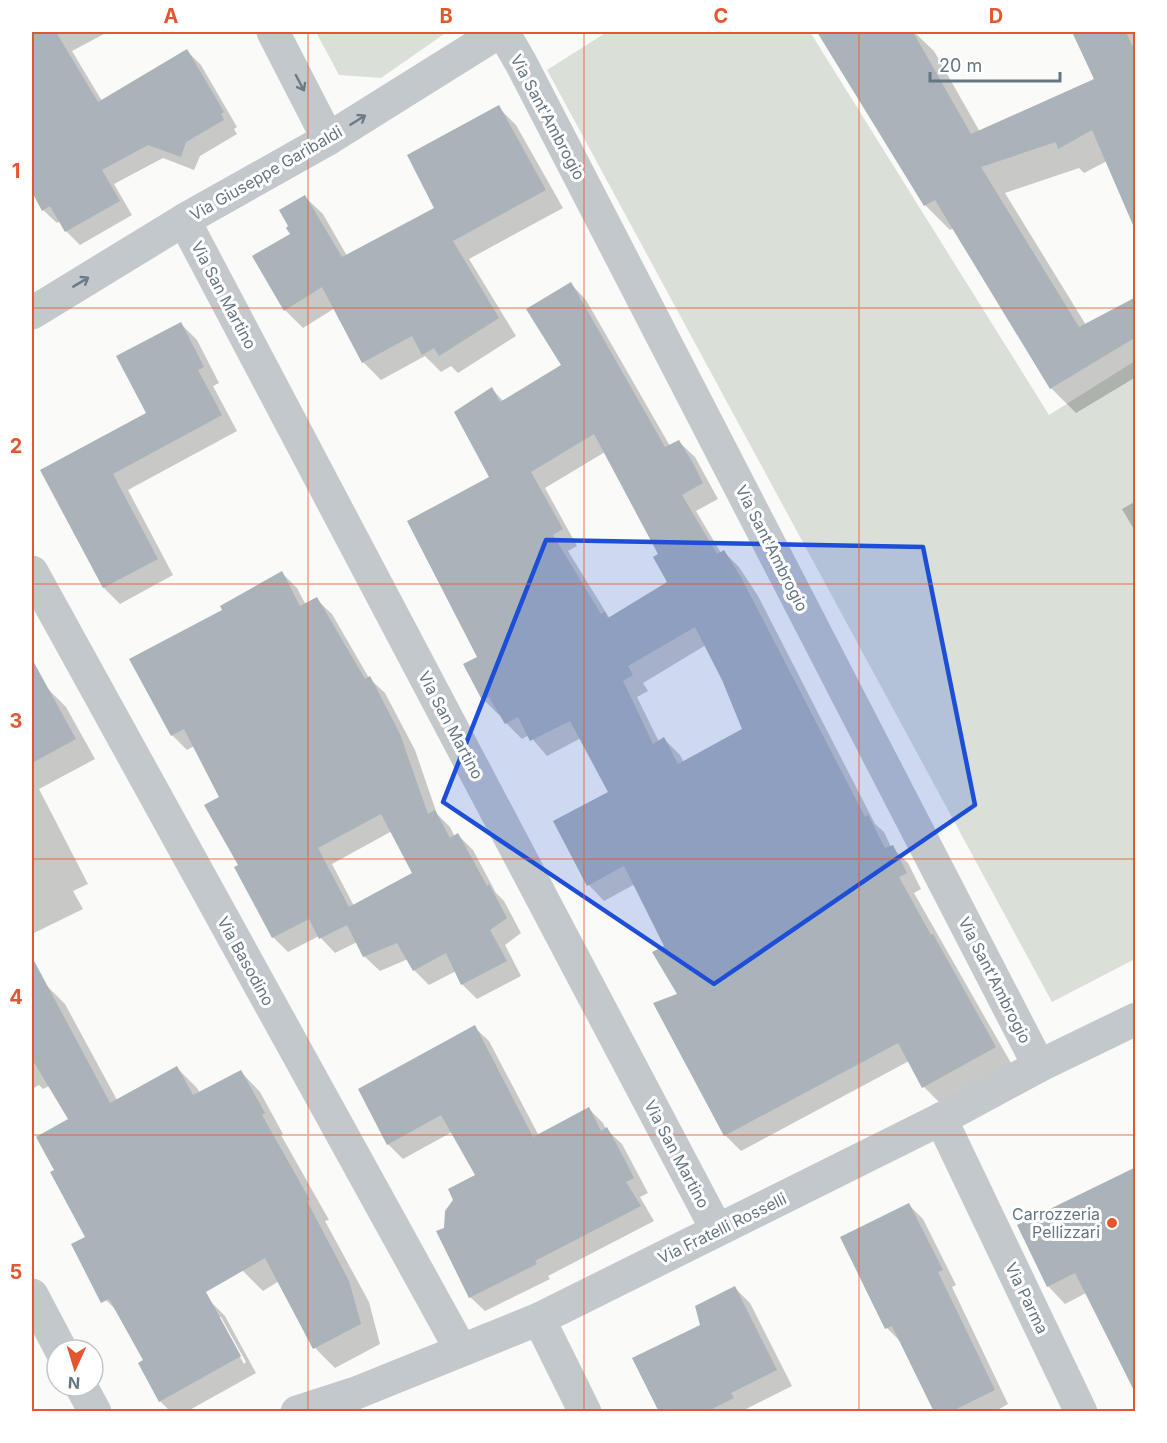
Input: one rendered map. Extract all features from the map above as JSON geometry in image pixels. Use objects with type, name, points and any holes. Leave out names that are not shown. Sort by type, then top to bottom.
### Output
[{"type":"street","points":[[273,32],[328,139]]},
{"type":"street","name":"Via Giuseppe Garibaldi","points":[[33,307],[328,139],[501,32]]},
{"type":"street","name":"Via Sant'Ambrogio","points":[[501,32],[521,63],[1039,1066]]},
{"type":"street","name":"Via San Martino","points":[[184,220],[717,1230]]},
{"type":"street","name":"Via Basodino","points":[[32,572],[461,1350]]},
{"type":"street","name":"Via Fratelli Rosselli","points":[[297,1412],[361,1402],[461,1350],[539,1319],[1136,1019]]},
{"type":"street","name":"Via Parma","points":[[941,1119],[1081,1412]]},
{"type":"street","points":[[32,1295],[55,1338]]},
{"type":"street","points":[[539,1319],[585,1412]]},
{"type":"street","points":[[87,1398],[95,1412]]},
{"type":"highlighted area","points":[[546,540],[923,547],[975,805],[714,984],[443,802]]},
{"type":"shaded area","points":[[316,32],[447,32],[381,78],[339,75]]},
{"type":"shaded area","points":[[607,32],[810,32],[1049,415],[1135,361],[1135,959],[1052,1002],[547,70]]},
{"type":"building","points":[[32,32],[56,32],[98,102],[187,49],[224,112],[221,114],[224,120],[186,142],[181,157],[148,145],[102,170],[120,201],[65,232],[50,206],[42,211],[32,192]]},
{"type":"building","points":[[817,32],[913,32],[971,134],[1094,79],[1072,32],[1126,32],[1136,54],[1136,232],[1092,130],[1058,149],[1056,142],[981,167],[1079,327],[1136,297],[1136,337],[1050,389],[935,200],[924,206]]},
{"type":"building","points":[[499,105],[546,190],[453,241],[499,318],[439,356],[434,348],[422,355],[412,336],[362,363],[322,287],[284,311],[252,256],[290,234],[279,210],[305,195],[342,257],[434,208],[407,155]]},
{"type":"building","points":[[571,282],[665,447],[679,440],[703,483],[682,495],[717,554],[724,550],[742,579],[865,817],[868,815],[885,848],[893,845],[907,873],[899,877],[996,1047],[922,1088],[898,1043],[724,1136],[653,1003],[677,994],[652,952],[664,946],[624,866],[587,886],[553,821],[608,792],[570,721],[530,741],[518,717],[505,724],[489,697],[482,700],[463,664],[477,657],[407,521],[489,477],[454,412],[492,387],[500,402],[561,365],[526,309]],"holes":[[[594,434],[658,554],[653,557],[667,582],[608,618],[605,612],[601,614],[553,535],[563,529],[531,472]],[[695,627],[722,680],[742,729],[678,764],[664,737],[653,744],[623,681],[633,675],[628,666]]]},
{"type":"building","points":[[181,322],[204,367],[198,370],[222,415],[113,474],[158,559],[103,588],[40,470],[146,413],[116,356]]},
{"type":"building","points":[[282,571],[300,606],[317,597],[365,679],[370,676],[400,734],[428,814],[435,810],[450,838],[458,833],[507,918],[490,930],[507,961],[461,985],[446,953],[413,971],[397,943],[363,957],[347,925],[319,939],[309,919],[272,938],[234,867],[238,865],[204,805],[219,797],[184,729],[171,736],[129,659],[222,610],[220,606]],"holes":[[[381,814],[412,873],[349,907],[318,848]]]},
{"type":"building","points":[[32,659],[76,739],[32,763]]},
{"type":"building","points":[[32,957],[110,1103],[177,1066],[193,1095],[241,1070],[265,1113],[262,1115],[310,1200],[307,1201],[349,1281],[361,1324],[313,1349],[265,1258],[206,1292],[241,1356],[159,1402],[138,1363],[143,1360],[109,1299],[101,1303],[71,1244],[85,1237],[50,1172],[54,1170],[36,1137],[68,1119],[32,1059]]},
{"type":"building","points":[[475,1025],[533,1137],[589,1107],[601,1131],[607,1127],[624,1158],[634,1178],[626,1182],[641,1206],[535,1261],[537,1264],[469,1298],[436,1231],[444,1228],[445,1211],[453,1200],[448,1189],[475,1175],[441,1115],[387,1145],[358,1089]]},
{"type":"building","points":[[1136,1167],[1136,1394],[1075,1273],[1047,1287],[1017,1225]]},
{"type":"building","points":[[909,1203],[943,1270],[938,1272],[995,1390],[950,1412],[934,1412],[892,1326],[885,1329],[840,1237]]},
{"type":"building","points":[[735,1286],[777,1370],[731,1393],[734,1398],[706,1412],[659,1412],[632,1358],[700,1325],[695,1306]]},
{"type":"place","name":"Carrozzeria Pellizzari","points":[[1112,1223]]}]
